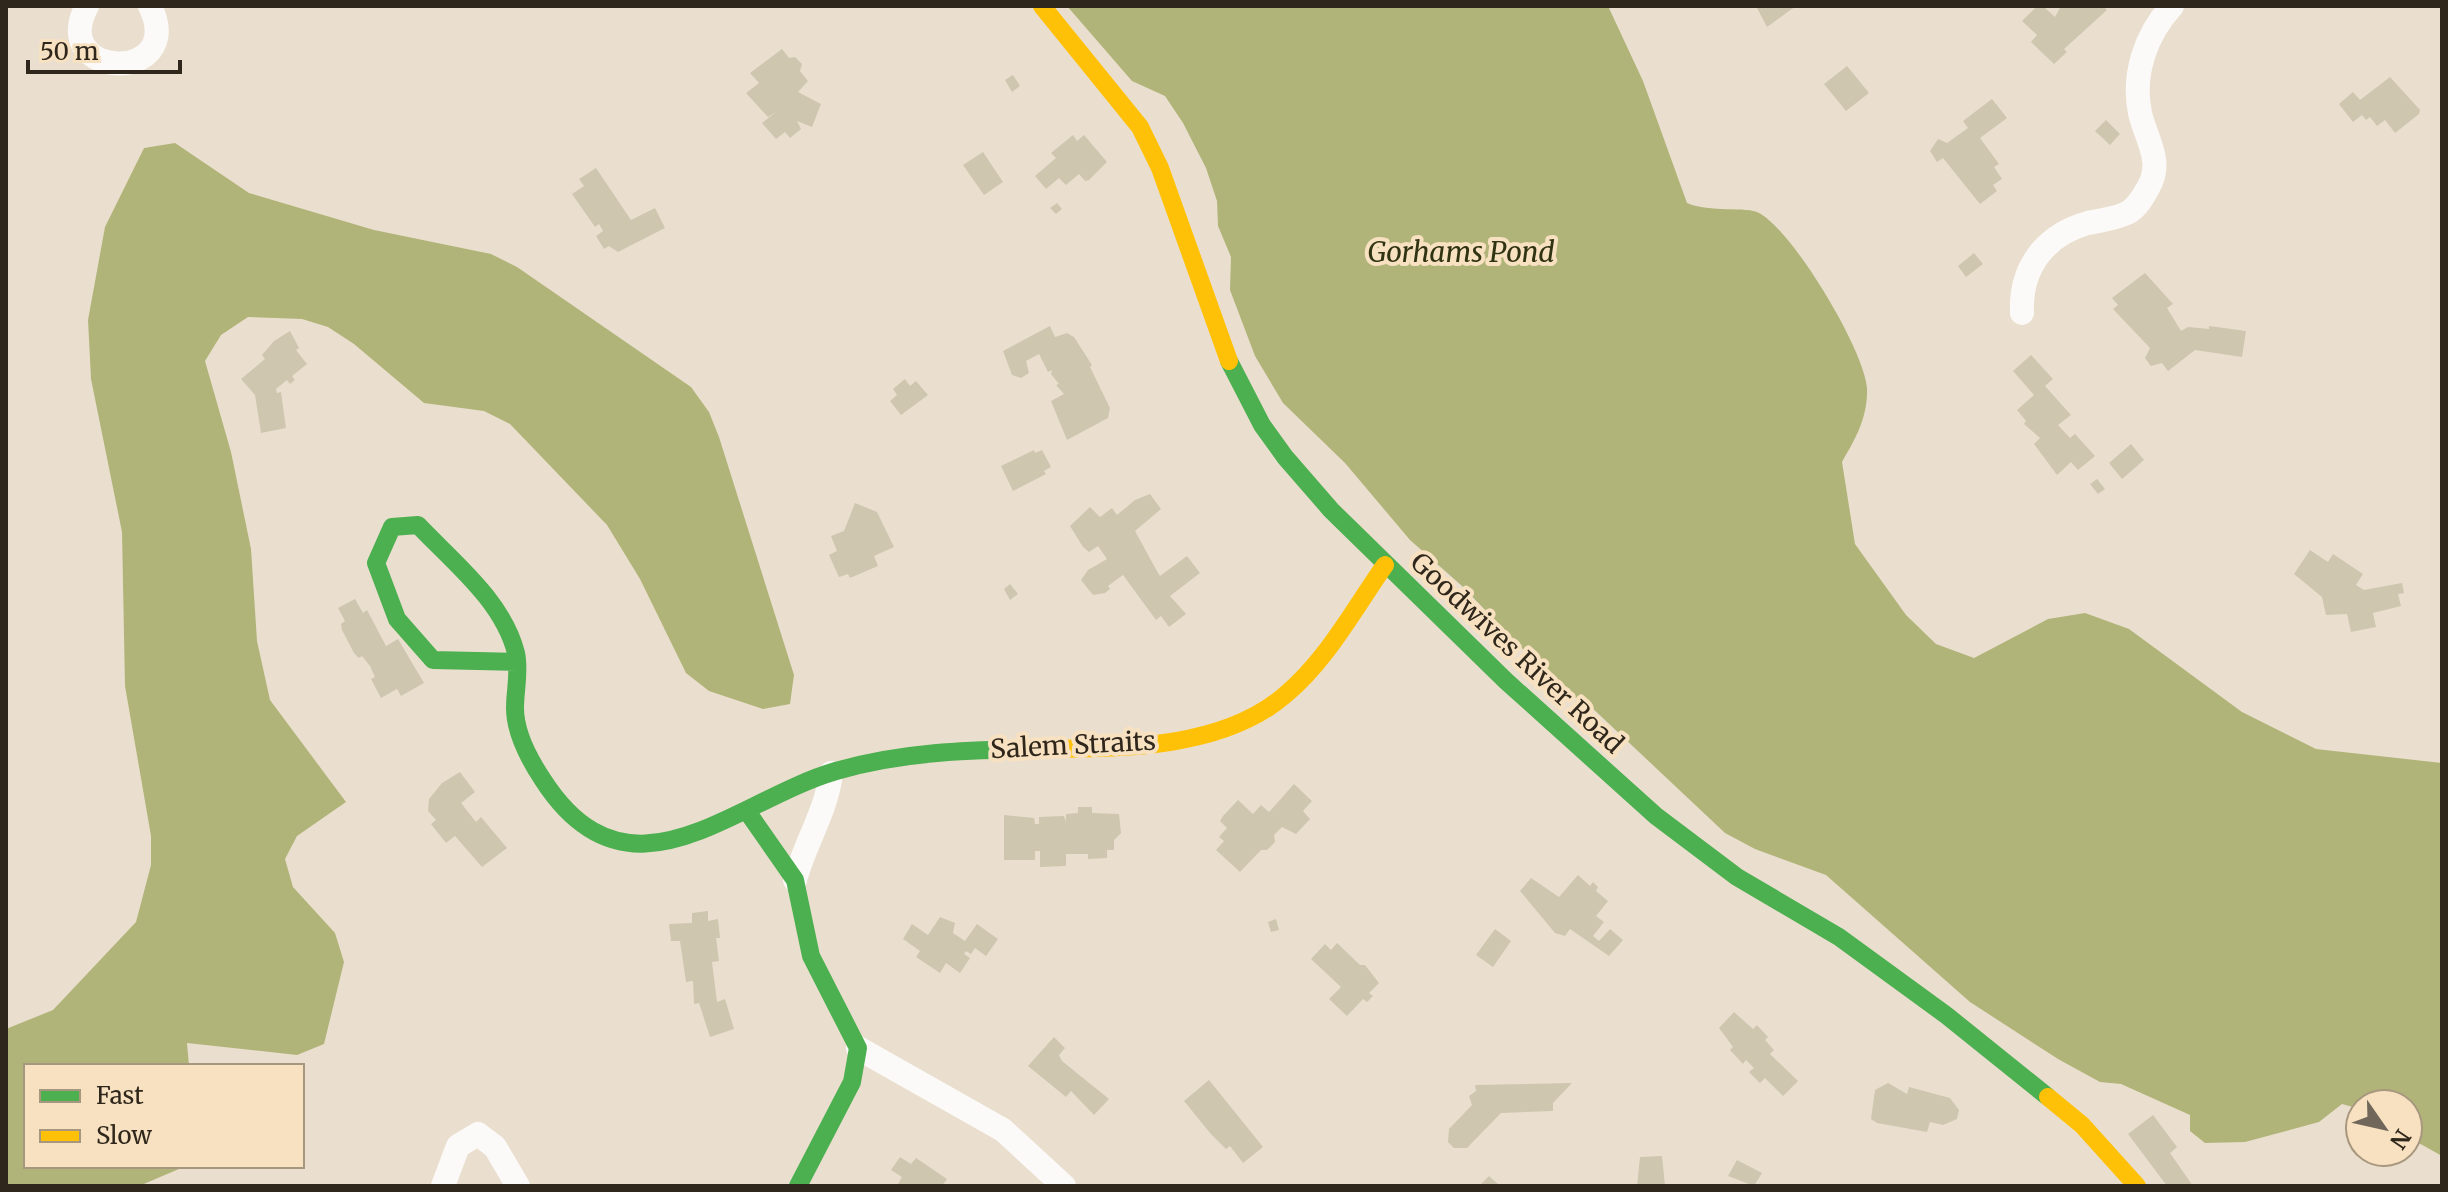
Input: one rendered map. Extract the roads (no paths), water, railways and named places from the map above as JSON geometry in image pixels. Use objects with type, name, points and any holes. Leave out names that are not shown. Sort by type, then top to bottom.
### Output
[{"type":"street","points":[[87,6],[81,22],[82,37],[88,51],[99,61],[113,65],[142,58],[152,47],[156,18],[150,6]]},
{"type":"street","name":"Goodwives River Road","points":[[1042,6],[1140,127],[1160,168],[1233,370],[1262,425],[1331,510],[1569,740],[1656,816],[1737,877],[1839,937],[1946,1015],[2082,1125],[2137,1186]]},
{"type":"street","points":[[2022,313],[2026,271],[2040,254],[2062,232],[2128,212],[2139,203],[2152,181],[2155,153],[2139,104],[2141,64],[2156,24],[2172,6]]},
{"type":"street","name":"Salem Straits","points":[[516,662],[433,660],[397,619],[376,563],[392,527],[418,525],[495,607],[516,655],[517,723],[538,771],[559,801],[592,831],[632,845],[685,837],[749,814],[831,773],[934,750],[1119,749],[1243,723],[1293,692],[1385,565]]},
{"type":"street","points":[[795,880],[805,842],[828,797],[831,773]]},
{"type":"street","points":[[749,814],[795,880],[811,956],[858,1048],[1003,1130],[1064,1186]]},
{"type":"street","points":[[798,1186],[852,1082],[858,1048]]},
{"type":"street","points":[[443,1186],[458,1146],[478,1134],[495,1147],[518,1186]]},
{"type":"water","name":"Gorhams Pond","points":[[1067,6],[1608,6],[1643,81],[1687,203],[1706,208],[1753,211],[1773,224],[1790,242],[1825,293],[1854,347],[1867,388],[1863,418],[1842,462],[1855,544],[1906,615],[1936,644],[1974,658],[2048,619],[2085,613],[2129,629],[2242,712],[2316,749],[2442,763],[2442,1156],[2424,1146],[2424,1088],[2344,1088],[2344,1105],[2319,1122],[2245,1142],[2205,1143],[2190,1131],[2190,1115],[2121,1084],[2100,1082],[2058,1059],[1970,1002],[1826,875],[1755,849],[1725,833],[1589,705],[1563,691],[1462,586],[1410,540],[1345,463],[1283,403],[1255,356],[1230,290],[1231,257],[1218,226],[1217,201],[1206,168],[1165,96],[1132,81]]},
{"type":"water","points":[[175,143],[249,193],[374,230],[491,254],[517,267],[691,387],[709,412],[719,437],[794,675],[790,704],[763,709],[709,691],[686,673],[640,579],[607,525],[510,424],[484,411],[424,403],[354,344],[328,327],[302,319],[248,317],[221,335],[205,361],[231,452],[251,549],[257,641],[270,700],[346,802],[297,836],[285,859],[293,887],[335,933],[344,962],[324,1044],[297,1055],[187,1043],[189,1064],[24,1064],[24,1168],[181,1168],[139,1186],[6,1186],[6,1029],[53,1010],[136,922],[151,865],[151,836],[125,686],[122,532],[91,379],[88,320],[105,227],[144,148]]}]
